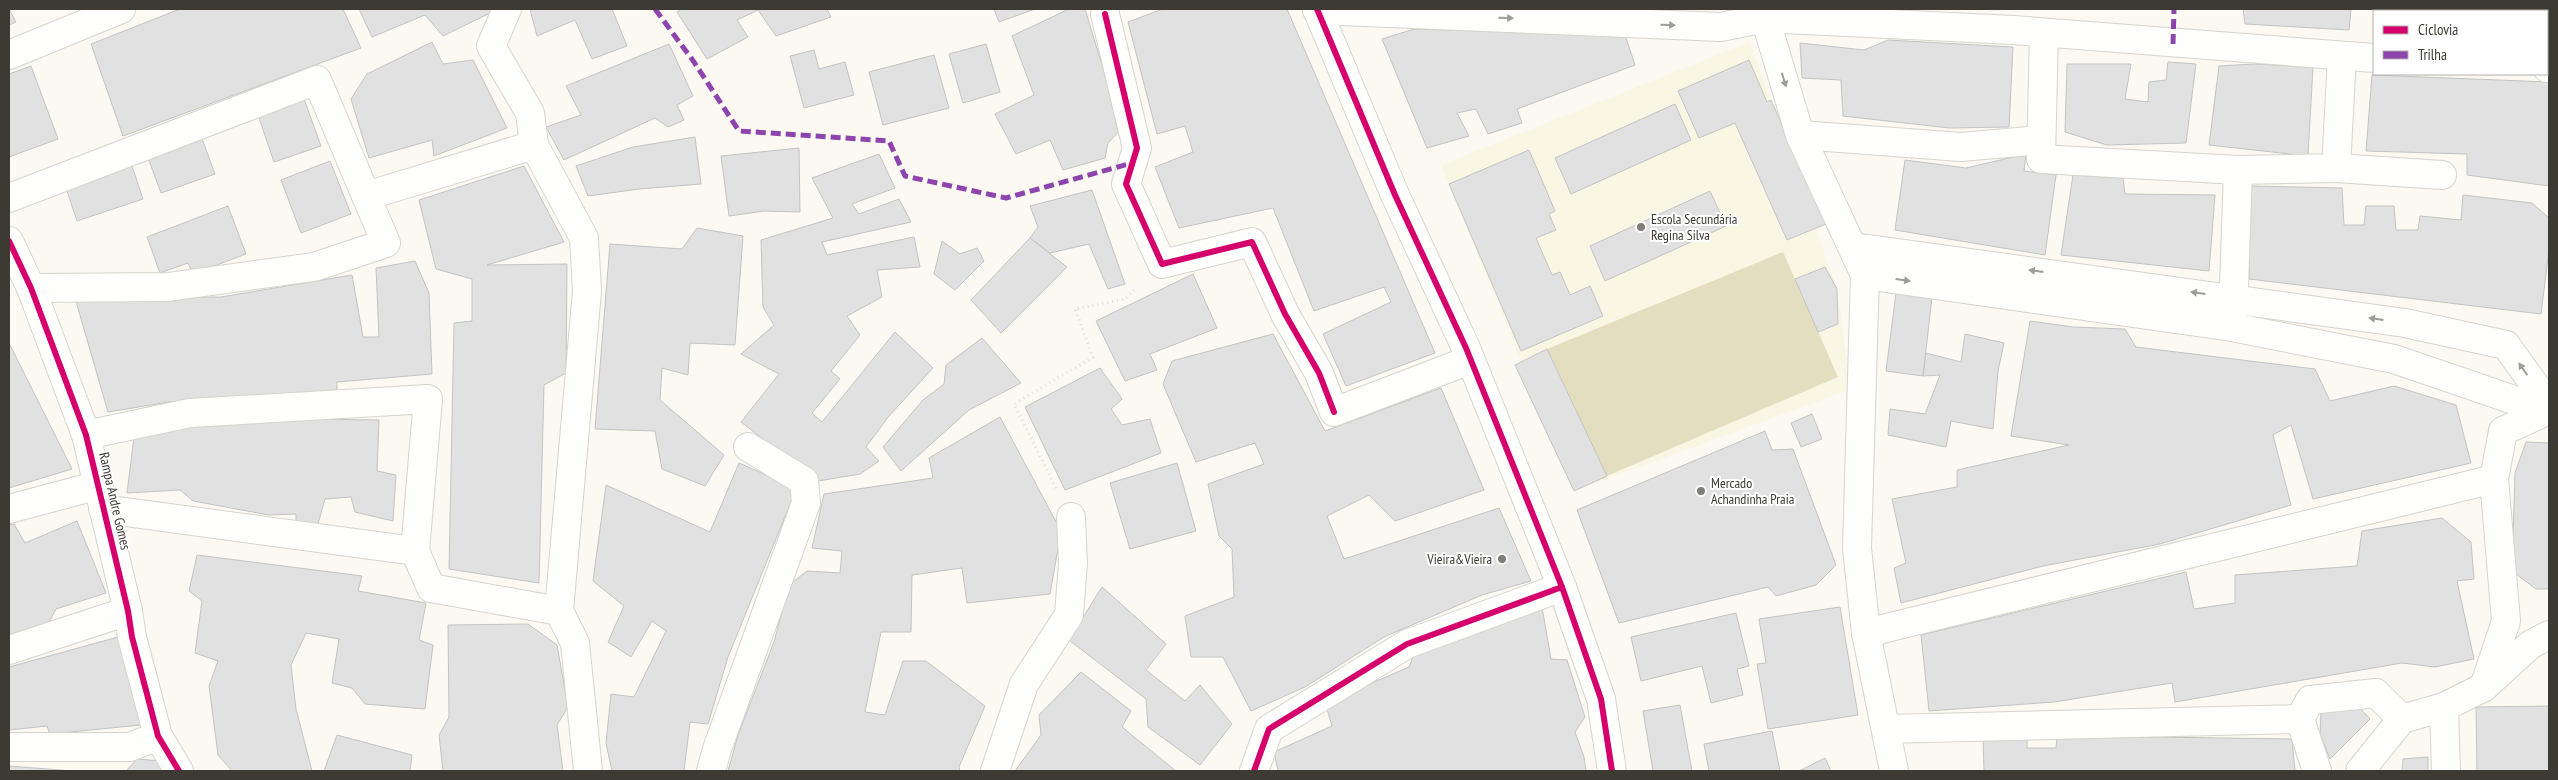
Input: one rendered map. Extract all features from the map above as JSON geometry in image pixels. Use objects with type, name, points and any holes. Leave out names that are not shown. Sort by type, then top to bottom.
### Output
[{"type":"street","points":[[9,55],[121,9]]},
{"type":"street","points":[[507,9],[491,46],[530,113],[534,145],[584,238],[587,292],[559,611],[575,643],[588,771]]},
{"type":"street","points":[[1108,10],[1137,148],[1126,184],[1162,264],[1252,242],[1285,314],[1319,373],[1334,412],[1470,360]]},
{"type":"street","points":[[1612,771],[1601,699],[1562,587],[1470,360],[1395,195],[1317,10],[1721,27],[1765,18],[2044,34],[2373,58]]},
{"type":"street","points":[[1765,18],[1800,135],[1854,247],[1865,275],[1857,548],[1866,633],[1894,771]]},
{"type":"street","points":[[2044,34],[2041,159],[2238,170],[2336,168],[2442,175]]},
{"type":"street","points":[[2336,168],[2342,56]]},
{"type":"street","points":[[9,198],[317,80],[386,243],[314,267],[168,287],[30,288]]},
{"type":"street","points":[[1800,135],[1961,147],[2041,140]]},
{"type":"street","points":[[366,196],[534,145]]},
{"type":"street","points":[[2232,328],[2238,170]]},
{"type":"street","name":"Rampa Andre Gomes","points":[[9,242],[30,288],[86,435],[128,611],[132,637],[158,736],[179,771]]},
{"type":"street","points":[[1854,247],[2234,298],[2405,324],[2506,345],[2536,387],[2548,412]]},
{"type":"street","points":[[1865,275],[2232,328],[2394,360],[2548,412]]},
{"type":"street","points":[[86,435],[190,413],[428,400],[415,551],[431,588],[559,611]]},
{"type":"street","points":[[2484,687],[2506,621],[2494,479],[2503,431],[2548,412]]},
{"type":"street","points":[[711,771],[717,749],[806,503],[804,481],[748,447]]},
{"type":"street","points":[[1866,633],[2494,479]]},
{"type":"street","points":[[9,508],[101,497],[415,551]]},
{"type":"street","points":[[995,771],[1024,684],[1069,615],[1072,563],[1071,517]]},
{"type":"street","points":[[1254,771],[1270,729],[1407,644],[1562,587]]},
{"type":"street","points":[[9,650],[128,611]]},
{"type":"street","points":[[2360,771],[2402,719],[2444,707],[2484,687],[2530,645],[2549,636]]},
{"type":"street","points":[[2317,771],[2300,719],[2310,700],[2376,693],[2402,719]]},
{"type":"street","points":[[2444,707],[2446,771]]},
{"type":"street","points":[[1886,729],[2300,719]]},
{"type":"street","points":[[9,747],[130,747],[158,736]]},
{"type":"path","points":[[1071,517],[1014,404],[1093,358],[1075,310],[1125,299],[1162,264]]},
{"type":"shaded area","name":"Escola Secundária Regina Silva","points":[[1750,42],[1837,289],[1851,389],[1574,491],[1441,165]]},
{"type":"shaded area","points":[[1783,252],[1838,377],[1607,476],[1547,349]]},
{"type":"building","points":[[9,9],[16,22],[9,25]]},
{"type":"building","points":[[180,9],[343,9],[361,48],[123,136],[91,44]]},
{"type":"building","points":[[359,9],[494,9],[494,11],[443,36],[425,15],[372,37]]},
{"type":"building","points":[[530,9],[612,9],[627,46],[592,59],[575,20],[537,36]]},
{"type":"building","points":[[682,9],[827,9],[831,17],[776,36],[758,10],[737,20],[748,37],[707,59],[677,12]]},
{"type":"building","points":[[994,9],[1035,9],[999,22]]},
{"type":"building","points":[[1069,9],[1085,9],[1108,85],[1118,132],[1108,143],[1105,158],[1063,170],[1050,140],[1016,154],[995,114],[1034,95],[1012,36]]},
{"type":"building","points":[[1163,9],[1287,9],[1435,353],[1346,386],[1323,334],[1391,302],[1384,287],[1314,311],[1273,208],[1179,228],[1155,167],[1193,152],[1185,126],[1157,134],[1128,22]]},
{"type":"building","points":[[2243,9],[2351,9],[2349,30],[2245,24]]},
{"type":"building","points":[[2549,9],[2549,45],[2548,10],[2413,10]]},
{"type":"building","points":[[1414,29],[1625,35],[1635,65],[1517,109],[1522,123],[1488,134],[1476,109],[1457,113],[1469,136],[1427,148],[1382,39]]},
{"type":"building","points":[[1888,40],[2013,47],[2009,127],[1949,128],[1843,116],[1841,80],[1802,78],[1800,43],[1864,50]]},
{"type":"building","points":[[432,42],[443,64],[473,60],[507,128],[434,156],[432,140],[369,158],[351,99],[367,74]]},
{"type":"building","points":[[669,44],[693,96],[677,105],[684,120],[668,127],[655,118],[564,160],[546,127],[581,115],[566,86]]},
{"type":"building","points":[[986,44],[1000,92],[963,103],[949,54]]},
{"type":"building","points":[[814,50],[819,69],[845,62],[854,95],[804,108],[790,56]]},
{"type":"building","points":[[934,55],[949,108],[883,125],[869,72]]},
{"type":"building","points":[[1749,60],[1767,102],[1771,100],[1826,224],[1787,240],[1735,123],[1699,138],[1678,91]]},
{"type":"building","points":[[2168,62],[2196,64],[2186,143],[2107,145],[2065,132],[2067,64],[2131,64],[2125,99],[2148,102],[2149,82],[2166,80]]},
{"type":"building","points":[[2254,64],[2313,67],[2308,156],[2209,145],[2219,66]]},
{"type":"building","points":[[31,66],[58,139],[9,157],[9,74]]},
{"type":"building","points":[[2372,75],[2549,82],[2549,186],[2467,175],[2467,154],[2366,151]]},
{"type":"building","points":[[303,96],[321,146],[274,162],[257,112]]},
{"type":"building","points":[[1675,104],[1691,140],[1571,194],[1555,158]]},
{"type":"building","points":[[201,136],[215,174],[161,193],[147,155]]},
{"type":"building","points":[[695,137],[701,184],[639,189],[588,196],[576,166],[633,147]]},
{"type":"building","points":[[799,148],[800,212],[764,211],[729,216],[721,156]]},
{"type":"building","points":[[1529,150],[1555,211],[1549,214],[1556,230],[1536,238],[1552,275],[1560,272],[1570,295],[1590,286],[1603,316],[1521,351],[1449,184]]},
{"type":"building","points":[[879,154],[895,188],[852,204],[859,214],[899,199],[911,222],[822,242],[827,255],[914,237],[920,267],[877,270],[882,297],[847,316],[860,335],[831,371],[840,379],[812,413],[822,422],[895,332],[933,368],[889,416],[866,447],[879,461],[860,474],[818,481],[741,422],[779,374],[741,354],[774,325],[763,307],[761,240],[833,218],[812,178]]},
{"type":"building","points":[[2026,154],[2024,171],[2056,175],[2045,255],[1895,230],[1905,160],[1966,168]]},
{"type":"building","points":[[330,161],[351,214],[301,233],[281,180]]},
{"type":"building","points":[[132,166],[143,199],[77,221],[66,188]]},
{"type":"building","points":[[524,166],[564,242],[487,265],[567,264],[566,373],[544,385],[539,583],[449,569],[454,323],[472,321],[472,279],[436,269],[419,200]]},
{"type":"building","points":[[2073,175],[2123,178],[2125,194],[2215,195],[2209,271],[2061,255]]},
{"type":"building","points":[[2250,186],[2342,188],[2344,225],[2364,225],[2366,206],[2394,206],[2396,230],[2418,230],[2420,216],[2461,220],[2463,195],[2532,203],[2549,218],[2549,249],[2541,314],[2249,279]]},
{"type":"building","points":[[1092,190],[1125,284],[1108,289],[1089,244],[1050,253],[1030,238],[1038,227],[1030,206]]},
{"type":"building","points":[[1710,191],[1726,226],[1605,281],[1590,246]]},
{"type":"building","points":[[228,206],[246,254],[193,274],[188,263],[160,273],[147,237]]},
{"type":"building","points":[[697,228],[743,236],[735,345],[690,343],[688,375],[662,368],[660,400],[724,455],[705,486],[662,469],[655,431],[595,429],[610,244],[682,249]]},
{"type":"building","points":[[1030,238],[1067,267],[1001,333],[971,300]]},
{"type":"building","points":[[942,241],[960,254],[977,248],[984,261],[955,290],[934,274]]},
{"type":"building","points":[[415,261],[429,293],[432,374],[337,382],[337,395],[169,402],[108,412],[75,298],[221,297],[352,275],[363,337],[379,337],[376,268]]},
{"type":"building","points":[[1825,267],[1837,289],[1838,324],[1818,332],[1795,279]]},
{"type":"building","points":[[1193,274],[1217,328],[1150,354],[1157,370],[1125,381],[1096,321]]},
{"type":"building","points":[[1896,293],[1932,297],[1923,376],[1886,371]]},
{"type":"building","points":[[2030,321],[2073,327],[2125,329],[2136,347],[2315,369],[2330,401],[2394,386],[2456,405],[2471,463],[2313,499],[2291,425],[2273,435],[2291,505],[2160,544],[2043,566],[1901,603],[1894,568],[1906,563],[1892,499],[1957,487],[1957,470],[2069,445],[2011,436]]},
{"type":"building","points":[[1273,334],[1325,431],[1441,388],[1484,490],[1395,521],[1369,495],[1327,516],[1344,559],[1499,508],[1531,581],[1482,595],[1384,637],[1305,687],[1251,711],[1223,657],[1191,657],[1185,616],[1234,597],[1232,549],[1219,536],[1208,484],[1264,464],[1255,443],[1196,462],[1163,384],[1172,361]]},
{"type":"building","points":[[1965,334],[2004,343],[1998,371],[1993,429],[1951,421],[1946,447],[1888,435],[1890,409],[1925,414],[1940,375],[1923,376],[1926,353],[1961,362]]},
{"type":"building","points":[[982,338],[1021,383],[969,410],[901,471],[883,447],[923,400],[944,384],[946,365]]},
{"type":"building","points":[[9,343],[72,469],[9,488]]},
{"type":"building","points":[[1547,349],[1607,476],[1574,491],[1515,365]]},
{"type":"building","points":[[1100,368],[1122,399],[1111,409],[1122,425],[1150,419],[1161,453],[1065,490],[1025,407]]},
{"type":"building","points":[[1812,414],[1822,439],[1801,447],[1791,423]]},
{"type":"building","points":[[1000,417],[1061,531],[1050,594],[967,603],[962,568],[912,575],[911,632],[881,632],[865,712],[885,715],[903,661],[926,661],[985,706],[959,767],[960,771],[728,771],[738,735],[774,642],[789,585],[807,571],[840,573],[842,551],[812,548],[824,494],[933,478],[929,458]]},
{"type":"building","points":[[242,418],[379,420],[377,471],[396,475],[393,521],[355,512],[351,497],[325,499],[318,524],[296,523],[296,514],[269,515],[193,501],[180,490],[127,493],[134,437],[201,420]]},
{"type":"building","points":[[1765,431],[1772,450],[1793,449],[1836,565],[1816,585],[1776,596],[1768,587],[1619,623],[1577,510]]},
{"type":"building","points":[[2526,442],[2549,443],[2549,589],[2536,589],[2512,571],[2515,473]]},
{"type":"building","points":[[739,463],[789,485],[793,497],[728,657],[708,724],[690,722],[684,771],[612,771],[606,743],[611,694],[634,697],[666,631],[652,621],[631,657],[608,642],[624,606],[593,581],[606,485],[710,532]]},
{"type":"building","points":[[1177,463],[1196,531],[1130,549],[1110,483]]},
{"type":"building","points":[[2442,518],[2471,542],[2474,579],[2457,581],[2474,659],[2435,667],[2402,663],[2175,702],[2172,683],[2054,702],[1929,711],[1921,635],[2186,572],[2194,609],[2235,603],[2235,575],[2357,566],[2362,531]]},
{"type":"building","points":[[77,521],[106,593],[56,609],[49,622],[9,635],[9,525],[14,524],[25,543]]},
{"type":"building","points":[[197,555],[362,576],[358,591],[426,603],[419,640],[433,645],[425,709],[365,704],[352,688],[332,683],[339,639],[306,633],[291,665],[296,709],[312,771],[232,771],[218,755],[209,686],[218,661],[195,653],[202,601],[189,591]]},
{"type":"building","points":[[1102,587],[1166,644],[1146,670],[1185,701],[1200,685],[1232,724],[1200,765],[1148,727],[1146,699],[1069,640]]},
{"type":"building","points":[[1542,607],[1551,659],[1567,660],[1585,717],[1575,732],[1584,757],[1586,771],[1278,771],[1274,752],[1332,726],[1327,709],[1349,693],[1409,667],[1415,652]]},
{"type":"building","points":[[1840,607],[1858,715],[1768,729],[1757,664],[1766,663],[1759,619]]},
{"type":"building","points":[[1736,613],[1749,666],[1737,669],[1743,695],[1711,703],[1702,666],[1641,681],[1631,637]]},
{"type":"building","points":[[528,624],[557,645],[568,707],[557,725],[563,771],[443,771],[439,735],[449,717],[448,625]]},
{"type":"building","points":[[118,637],[141,725],[50,734],[47,726],[9,730],[9,667]]},
{"type":"building","points":[[1081,672],[1131,711],[1122,727],[1176,771],[1015,771],[1041,735],[1039,715]]},
{"type":"building","points":[[1680,705],[1692,771],[1653,771],[1643,711]]},
{"type":"building","points":[[2549,706],[2549,771],[2477,771],[2476,707]]},
{"type":"building","points":[[2359,707],[2370,719],[2330,759],[2320,734],[2321,713]]},
{"type":"building","points":[[1772,731],[1780,771],[1709,771],[1704,744]]},
{"type":"building","points":[[337,735],[412,755],[410,771],[324,771]]},
{"type":"building","points":[[2027,735],[2027,748],[2056,748],[2057,738],[2292,739],[2295,771],[1984,771],[1983,737]]},
{"type":"building","points":[[2428,757],[2428,771],[2402,771],[2403,759]]},
{"type":"building","points":[[1825,758],[1831,771],[1799,771]]},
{"type":"building","points":[[137,759],[161,761],[165,771],[126,771]]},
{"type":"building","points":[[9,766],[73,771],[9,771]]},
{"type":"marked path","points":[[655,9],[694,62],[739,131],[889,141],[905,176],[1006,198],[1132,163]]},
{"type":"marked path","points":[[2173,44],[2174,9]]},
{"type":"cycle path","points":[[1317,9],[1395,195],[1466,348],[1562,587],[1601,699],[1612,771]]},
{"type":"cycle path","points":[[1105,14],[1137,148],[1126,184],[1162,264],[1252,242],[1285,314],[1319,373],[1334,412]]},
{"type":"cycle path","points":[[9,241],[31,288],[86,435],[128,611],[132,637],[158,736],[179,771]]},
{"type":"cycle path","points":[[1254,771],[1269,729],[1407,644],[1562,587]]},
{"type":"place","name":"Escola Secundária Regina Silva","points":[[1641,227]]},
{"type":"place","name":"Mercado Achandinha Praia","points":[[1701,491]]},
{"type":"place","name":"Vieira&Vieira","points":[[1502,559]]}]
